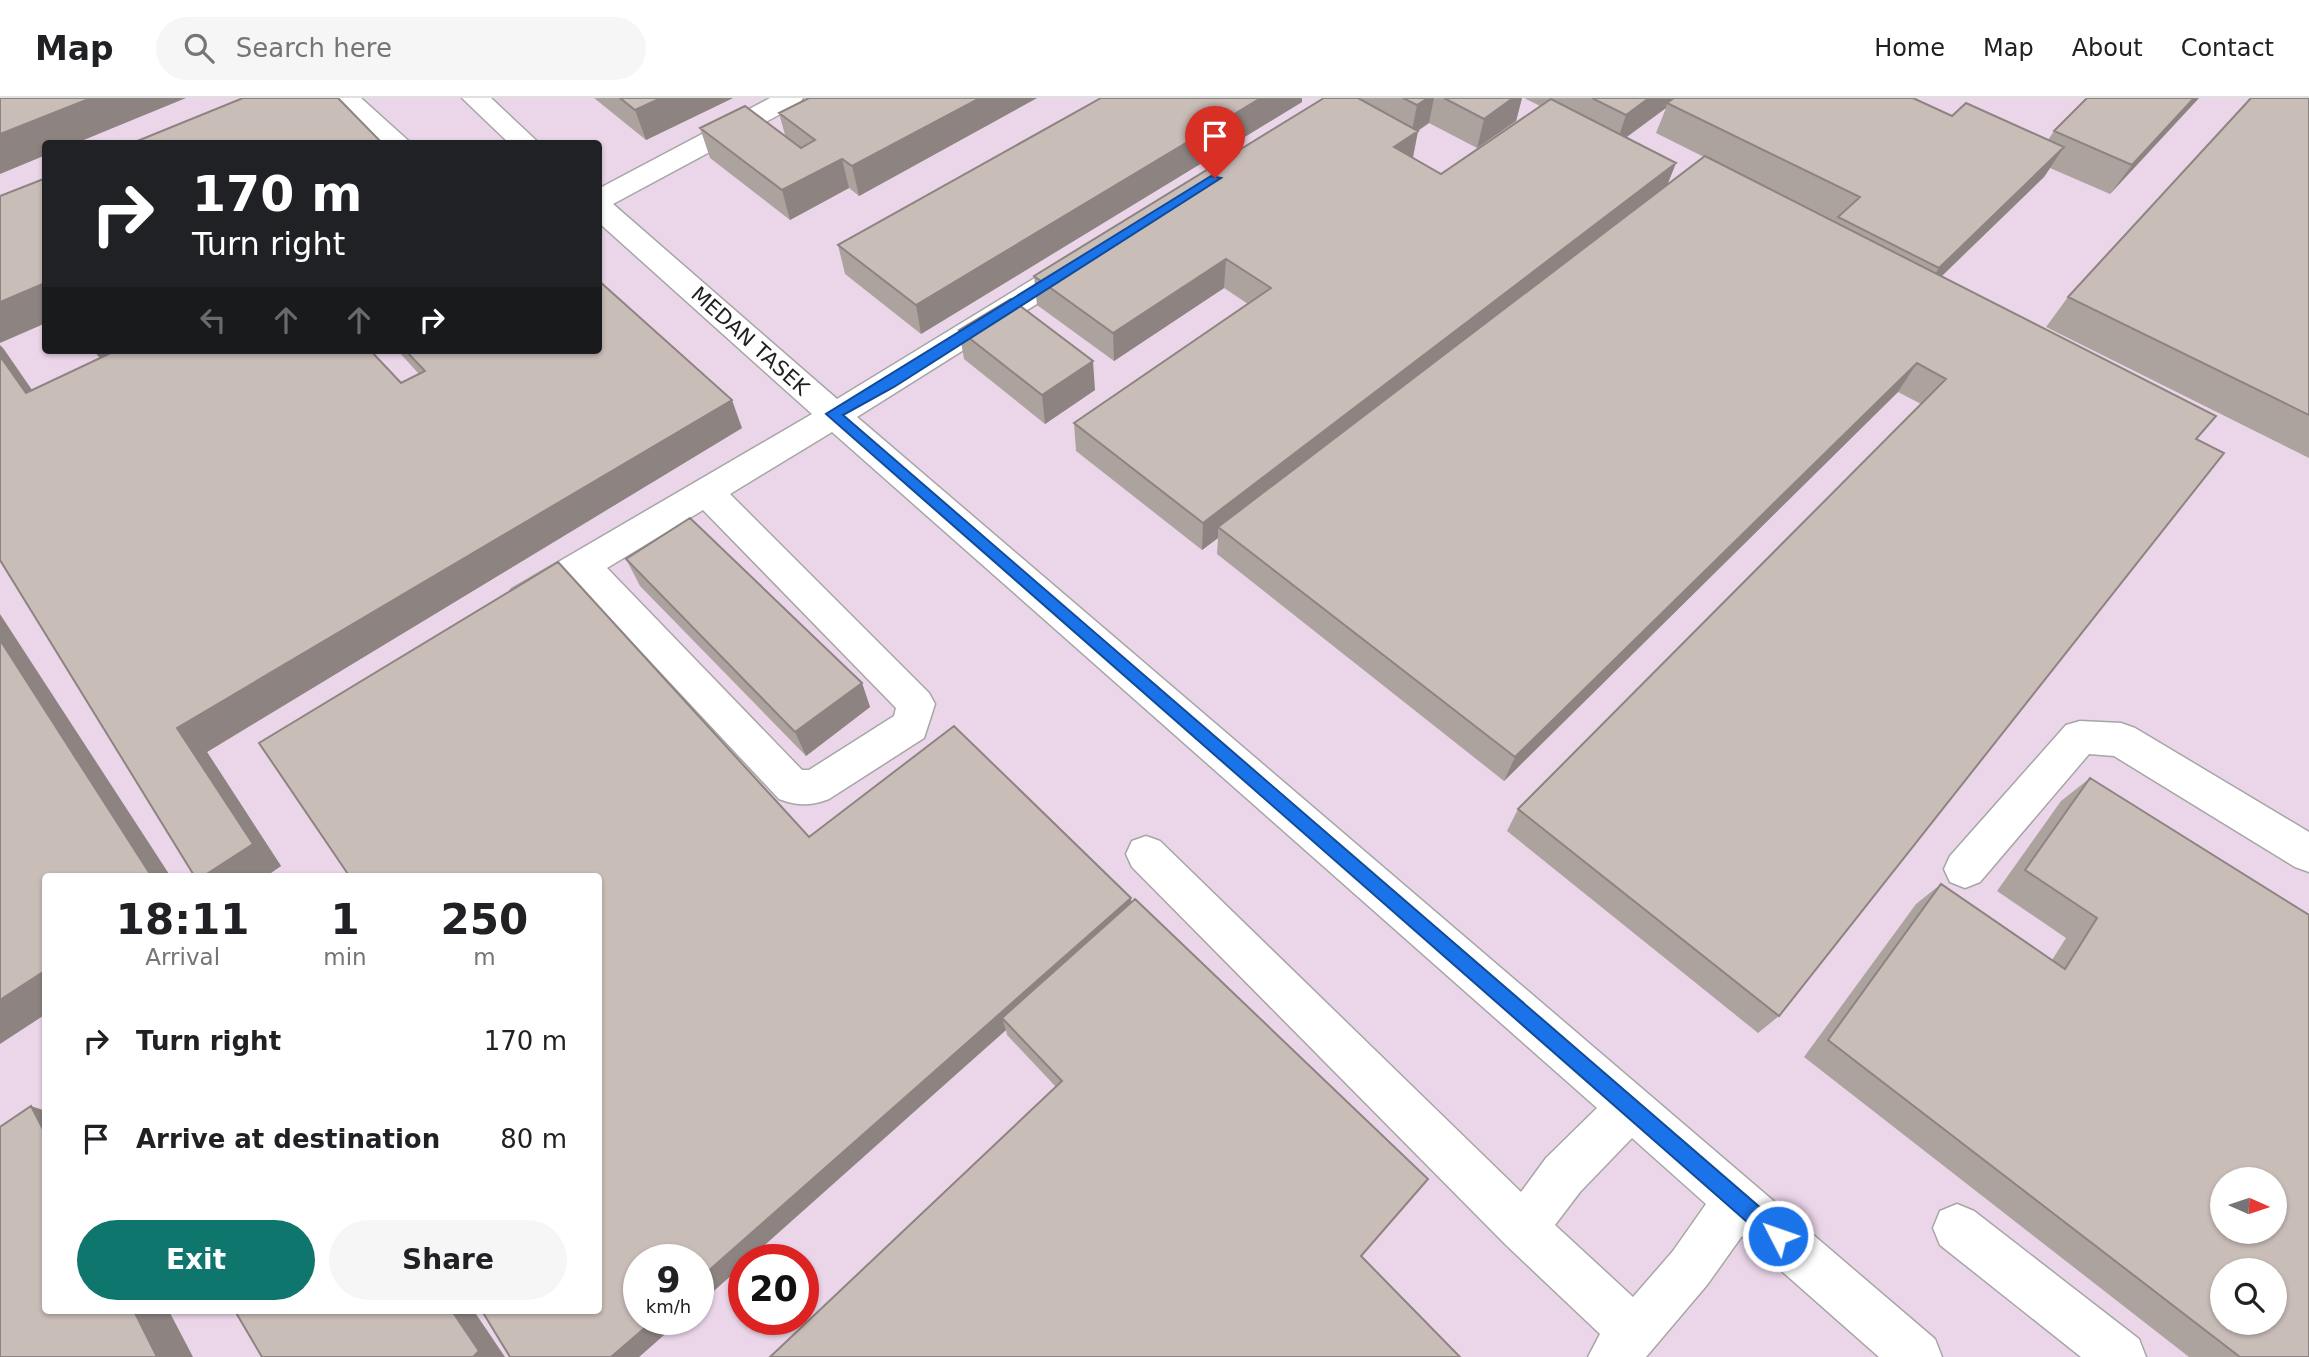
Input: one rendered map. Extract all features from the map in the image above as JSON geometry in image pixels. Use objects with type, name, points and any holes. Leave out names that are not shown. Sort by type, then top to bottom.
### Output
[{"type":"lane","points":[[345,98],[394,140]]},
{"type":"lane","points":[[475,98],[522,140]]},
{"type":"lane","points":[[602,201],[790,98]]},
{"type":"lane","name":"MEDAN TASEK","points":[[602,207],[833,414],[1917,1357]]},
{"type":"lane","points":[[494,618],[889,383],[1099,252]]},
{"type":"lane","points":[[582,565],[793,787],[816,787],[910,726],[916,704],[707,492]]},
{"type":"lane","points":[[1965,869],[2080,737],[2122,740],[2309,854]]},
{"type":"lane","points":[[1146,854],[1523,1228],[1623,1344],[1690,1268],[1738,1201]]},
{"type":"lane","points":[[1523,1228],[1563,1175],[1630,1107]]},
{"type":"lane","points":[[1957,1228],[2121,1357]]},
{"type":"shaded area","points":[[0,98],[2309,98],[2309,1357],[0,1357]]},
{"type":"building","points":[[0,98],[91,98],[0,134]]},
{"type":"building","points":[[243,98],[338,98],[379,140],[140,140]]},
{"type":"building","points":[[620,98],[661,98],[635,110]]},
{"type":"building","points":[[809,98],[980,98],[852,166],[842,159],[782,190],[700,128],[745,106],[801,148],[815,140],[779,113]]},
{"type":"building","points":[[1101,98],[1261,98],[916,305],[838,245]]},
{"type":"building","points":[[1324,98],[1358,98],[1418,131],[1394,147],[1441,174],[1551,99],[1676,163],[1203,523],[1074,423],[1271,288],[1226,259],[1113,333],[1034,276]]},
{"type":"building","points":[[1403,98],[1428,98],[1417,105]]},
{"type":"building","points":[[1444,98],[1513,98],[1484,119]]},
{"type":"building","points":[[1592,98],[1649,98],[1626,115]]},
{"type":"building","points":[[1674,98],[1913,98],[1952,116],[1966,103],[2064,147],[1939,268],[1838,217],[1860,197],[1667,103]]},
{"type":"building","points":[[2087,98],[2194,98],[2132,165],[2054,131]]},
{"type":"building","points":[[2251,98],[2309,98],[2309,415],[2068,297]]},
{"type":"building","points":[[1705,156],[2216,416],[2196,439],[2224,453],[1779,1016],[1518,809],[1946,379],[1917,363],[1515,757],[1218,527]]},
{"type":"building","points":[[42,180],[42,284],[0,302],[0,196]]},
{"type":"building","points":[[602,284],[732,400],[177,728],[253,844],[208,873],[193,873],[0,560],[0,356],[26,393],[109,354],[374,354],[401,383],[425,371],[409,354],[602,354]]},
{"type":"building","points":[[1011,299],[1093,361],[1042,395],[959,330]]},
{"type":"building","points":[[690,518],[862,683],[795,732],[626,559]]},
{"type":"building","points":[[558,562],[809,837],[954,726],[1131,898],[739,1244],[728,1244],[728,1254],[714,1266],[714,1244],[623,1244],[623,1335],[637,1335],[611,1357],[510,1357],[484,1314],[602,1314],[602,873],[347,873],[259,743]]},
{"type":"building","points":[[0,640],[149,873],[42,873],[42,973],[0,1000]]},
{"type":"building","points":[[2090,778],[2309,915],[2309,1357],[2240,1357],[2211,1335],[2287,1335],[2287,1258],[2210,1258],[2210,1334],[1828,1040],[1941,884],[2065,969],[2097,918],[2025,870]]},
{"type":"building","points":[[1135,899],[1428,1179],[1361,1256],[1460,1357],[770,1357],[793,1335],[819,1335],[819,1311],[1062,1081],[1002,1018]]},
{"type":"building","points":[[31,1106],[42,1127],[42,1314],[136,1314],[157,1357],[0,1357],[0,1127]]},
{"type":"building","points":[[237,1314],[454,1314],[479,1351],[473,1357],[262,1357]]},
{"type":"route","points":[[1215,178],[889,383],[833,414],[1778,1236]]}]
